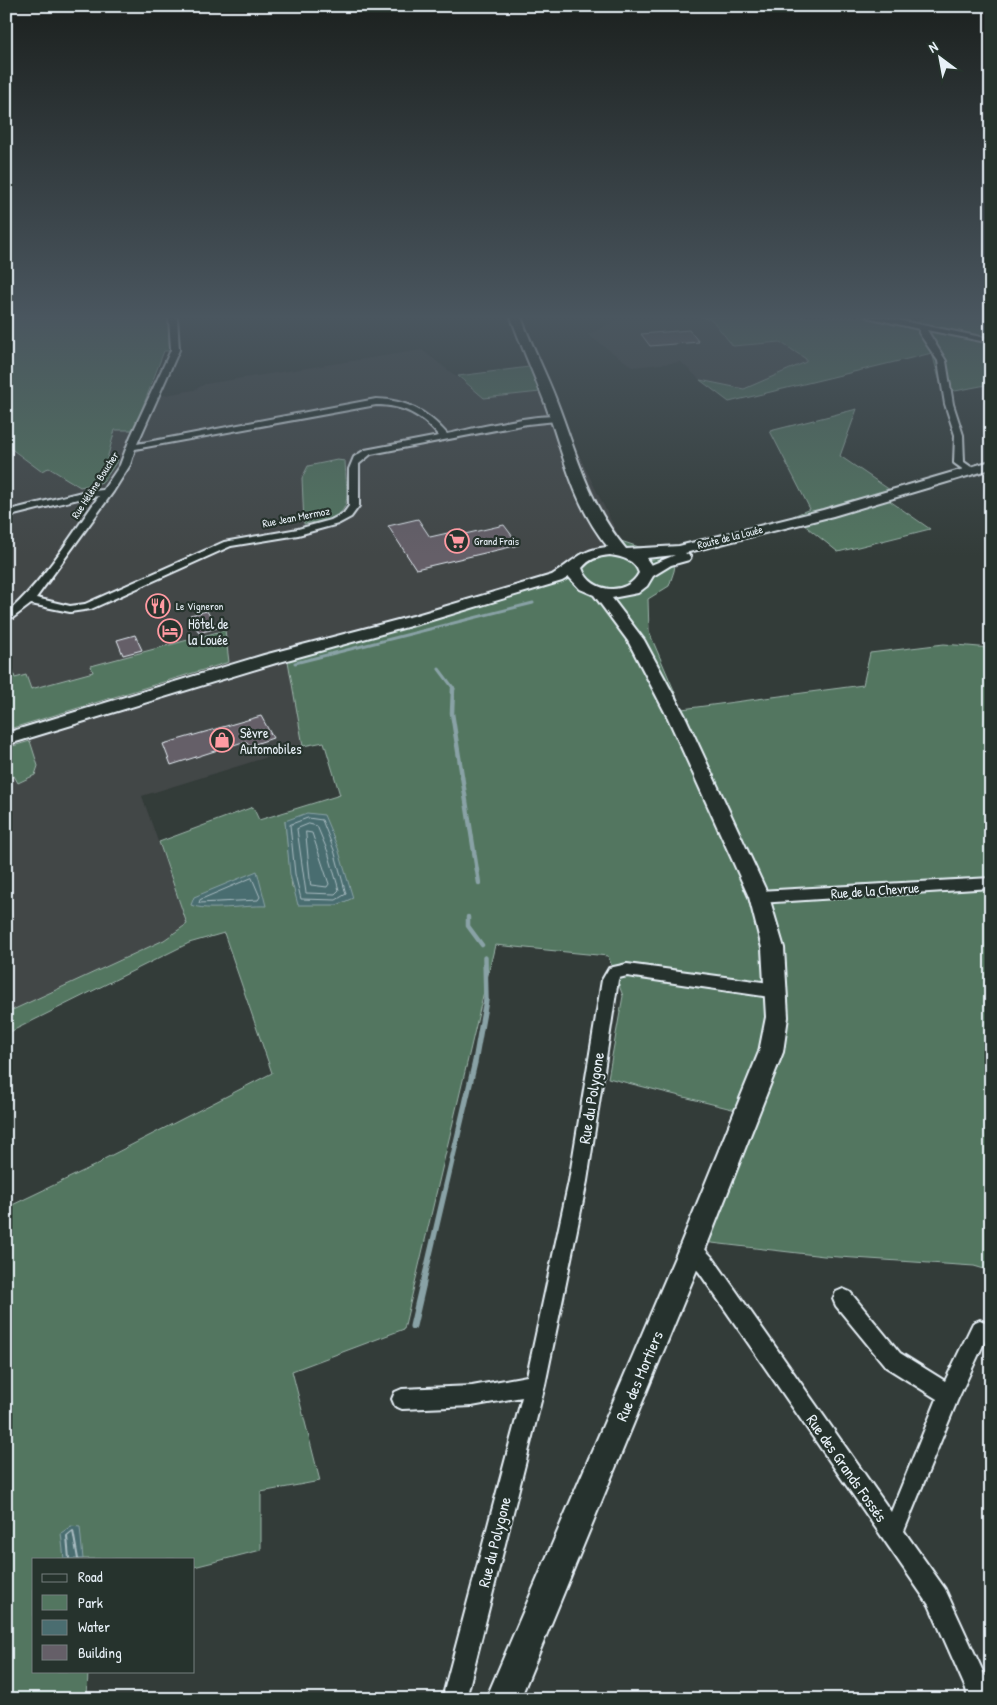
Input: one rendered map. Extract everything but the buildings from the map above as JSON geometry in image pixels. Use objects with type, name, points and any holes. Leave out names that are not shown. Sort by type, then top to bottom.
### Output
[{"type":"street","name":"Rue Hélène Boucher","points":[[6,620],[29,600],[108,492],[125,465],[155,397]]},
{"type":"street","points":[[419,619],[560,590],[619,592],[637,588],[643,584],[647,573],[643,563],[625,554],[595,522],[548,397]]},
{"type":"street","points":[[948,397],[959,435],[959,463],[971,471]]},
{"type":"street","points":[[133,447],[376,402],[402,403],[413,407],[427,418],[444,436]]},
{"type":"street","name":"Rue Jean Mermoz","points":[[29,600],[70,609],[87,607],[228,544],[323,527],[338,522],[348,515],[354,506],[353,470],[357,458],[368,452],[444,436],[527,421],[556,418]]},
{"type":"street","name":"Route de la Louée","points":[[647,573],[666,562],[991,465]]},
{"type":"street","points":[[6,514],[82,495],[108,492]]},
{"type":"street","name":"Route de la Louée","points":[[592,554],[625,554],[679,550],[828,513]]},
{"type":"street","points":[[6,739],[270,659],[419,619],[557,578],[592,554],[595,522]]},
{"type":"street","points":[[574,568],[577,579],[594,590],[636,640]]},
{"type":"street","points":[[636,640],[629,604],[637,588]]},
{"type":"street","name":"Rue des Mortiers","points":[[503,1699],[692,1250],[771,1052],[777,1017],[777,991],[773,948],[759,897],[677,718],[636,640]]},
{"type":"street","name":"Rue de la Chevrue","points":[[759,897],[991,883]]},
{"type":"street","name":"Rue du Polygone","points":[[454,1699],[534,1385],[578,1181],[610,980],[614,972],[627,970],[777,991]]},
{"type":"street","name":"Rue des Grands Fossés","points":[[692,1250],[706,1264],[937,1597],[983,1691]]},
{"type":"street","points":[[843,1299],[893,1360],[949,1395]]},
{"type":"street","points":[[891,1532],[899,1519],[949,1395],[980,1330]]},
{"type":"street","points":[[402,1399],[472,1396],[534,1385]]},
{"type":"shaded area","points":[[147,397],[554,397],[569,435],[621,541],[580,554],[560,576],[286,650],[303,746],[142,796],[187,924],[164,940],[6,1013],[6,445],[41,471],[49,468],[80,487],[103,482],[115,430],[134,430]]},
{"type":"green space","points":[[6,397],[147,397],[134,430],[115,430],[107,459],[118,460],[103,482],[80,487],[49,468],[41,471],[6,445]]},
{"type":"green space","points":[[722,397],[752,397],[729,402]]},
{"type":"green space","points":[[857,409],[840,456],[890,490],[880,494],[930,529],[838,552],[793,516],[810,509],[770,431]]},
{"type":"green space","points":[[337,460],[345,461],[347,498],[345,506],[340,513],[333,517],[304,524],[302,478],[308,466]]},
{"type":"green space","points":[[621,541],[639,547],[678,547],[669,586],[648,599],[649,632],[682,709],[863,685],[870,653],[944,644],[991,648],[991,1271],[974,1266],[824,1256],[686,1240],[736,1110],[608,1078],[623,996],[608,956],[495,945],[404,1329],[292,1371],[320,1481],[261,1492],[261,1550],[195,1567],[195,1558],[32,1558],[32,1672],[88,1672],[87,1699],[6,1699],[6,1208],[100,1163],[104,1159],[272,1073],[224,933],[189,943],[6,1034],[6,1013],[164,940],[187,924],[159,842],[253,807],[259,820],[340,795],[324,742],[303,746],[286,650],[560,576],[579,554]],"holes":[[[285,821],[332,833],[352,898],[337,905],[292,888]]]},
{"type":"green space","points":[[225,630],[229,662],[6,730],[6,649],[15,678],[26,675],[31,689],[93,672],[91,666]]},
{"type":"green space","points":[[30,741],[38,766],[35,775],[18,783],[14,776],[6,779],[6,748]]},
{"type":"water","points":[[307,813],[324,815],[338,848],[353,898],[337,905],[298,905],[290,875],[285,821]]},
{"type":"water","points":[[257,871],[266,906],[206,908],[191,905],[194,897]]},
{"type":"water","points":[[71,1526],[80,1527],[83,1558],[64,1558],[61,1533]]},
{"type":"waterway","points":[[295,663],[533,603]]},
{"type":"waterway","points":[[439,669],[454,689]]},
{"type":"waterway","points":[[453,688],[452,713],[479,883]]},
{"type":"waterway","points":[[468,917],[468,926],[482,945]]},
{"type":"waterway","points":[[423,1284],[475,1062],[486,1000],[485,958]]},
{"type":"waterway","points":[[413,1326],[423,1283]]},
{"type":"place","name":"Grand Frais","points":[[457,541]]},
{"type":"place","name":"Le Vigneron","points":[[158,606]]},
{"type":"place","name":"Hôtel de la Louée","points":[[170,631]]},
{"type":"place","name":"Sèvre Automobiles","points":[[222,740]]}]
